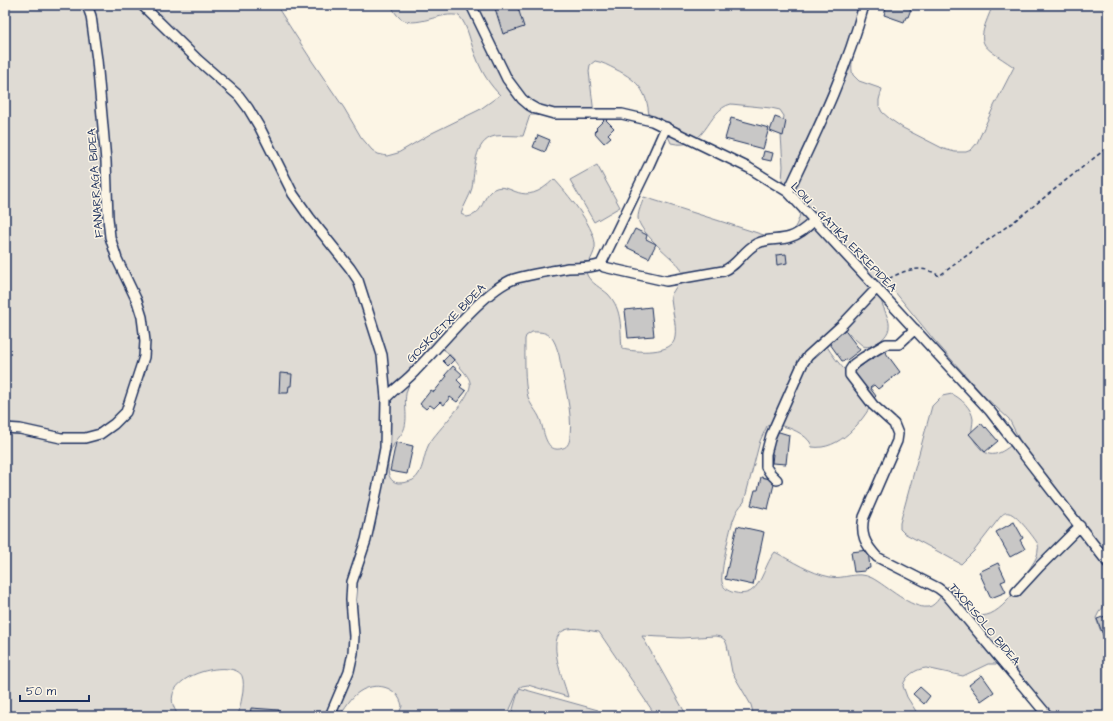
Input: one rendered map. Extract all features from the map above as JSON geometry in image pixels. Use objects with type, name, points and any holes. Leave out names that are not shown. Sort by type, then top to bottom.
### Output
[{"type":"street","name":"FANARRAGA BIDEA","points":[[5,428],[20,429],[62,438],[85,438],[100,434],[114,424],[126,412],[144,358],[144,335],[138,301],[117,258],[110,238],[106,161],[98,68],[87,5]]},
{"type":"street","points":[[142,5],[193,54],[240,96],[260,128],[293,194],[358,280],[382,354],[386,398],[385,448],[366,540],[352,582],[351,600],[354,636],[353,653],[349,671],[330,716]]},
{"type":"street","name":"LOIU - GATIKA ERREPIDEA","points":[[471,5],[508,79],[522,99],[529,105],[536,109],[554,114],[622,114],[652,121],[749,168],[788,192],[990,411],[1108,563]]},
{"type":"street","points":[[788,192],[841,76],[857,31],[864,5]]},
{"type":"street","points":[[666,127],[601,264],[604,267],[666,282],[722,271],[730,268],[756,244],[762,241],[789,238],[794,236],[807,228],[815,220]]},
{"type":"street","name":"GOSKOETXE BIDEA","points":[[386,398],[396,387],[416,371],[470,312],[497,288],[514,279],[570,268],[594,267],[601,264]]},
{"type":"street","points":[[777,480],[770,474],[766,467],[766,454],[771,435],[803,363],[808,356],[842,325],[877,288]]},
{"type":"street","name":"TXORISOLO BIDEA","points":[[915,329],[899,344],[886,344],[854,364],[850,370],[850,375],[858,387],[873,405],[894,424],[898,434],[897,441],[864,517],[861,528],[865,540],[871,551],[877,557],[938,588],[946,594],[1048,716]]},
{"type":"street","points":[[1016,592],[1080,526]]},
{"type":"path","points":[[877,288],[882,282],[896,274],[913,269],[934,272],[939,276],[1012,223],[1108,147]]},
{"type":"shaded area","points":[[5,5],[276,5],[344,108],[361,137],[372,150],[378,154],[387,156],[398,153],[432,133],[479,110],[500,95],[481,69],[465,24],[459,16],[445,15],[421,21],[406,21],[399,17],[391,5],[871,5],[854,50],[852,60],[853,75],[859,81],[882,89],[879,106],[882,112],[903,128],[944,149],[955,152],[966,152],[971,150],[977,143],[1014,67],[993,53],[984,43],[984,29],[993,5],[1108,5],[1108,602],[1096,618],[1108,643],[1108,716],[1046,716],[1001,665],[988,664],[963,676],[926,668],[918,670],[909,676],[904,682],[903,686],[907,697],[919,716],[754,716],[751,705],[732,672],[727,645],[725,640],[721,637],[681,638],[642,636],[687,716],[656,716],[599,632],[573,628],[565,630],[559,634],[556,641],[556,651],[560,671],[568,697],[528,685],[519,688],[598,710],[596,716],[511,716],[519,689],[507,716],[398,716],[402,706],[400,699],[391,690],[379,686],[365,689],[356,694],[339,716],[238,716],[243,690],[242,676],[236,671],[224,669],[210,670],[196,674],[183,681],[175,690],[172,702],[179,716],[5,716]],"holes":[[[595,61],[603,63],[631,78],[645,96],[649,112],[649,122],[667,134],[671,143],[683,144],[692,142],[699,136],[716,114],[731,104],[780,110],[784,116],[781,135],[783,166],[782,181],[797,199],[800,211],[797,224],[792,232],[776,237],[767,236],[644,197],[638,215],[639,223],[647,235],[681,268],[682,272],[682,277],[671,296],[675,327],[675,337],[673,343],[668,347],[653,351],[622,349],[620,320],[613,300],[589,278],[586,272],[595,247],[590,227],[566,192],[554,179],[534,193],[518,193],[500,187],[494,189],[487,196],[477,212],[467,217],[461,214],[472,188],[476,158],[479,150],[488,139],[495,136],[523,136],[530,115],[594,114],[589,71],[590,65]],[[886,286],[895,292],[934,340],[984,396],[1009,419],[1019,439],[1005,450],[995,454],[985,452],[974,441],[971,411],[959,398],[952,394],[942,396],[932,406],[900,523],[900,529],[904,533],[961,564],[974,551],[1003,514],[1012,514],[1020,521],[1037,543],[1038,553],[1013,595],[998,609],[990,614],[982,616],[974,614],[948,586],[934,604],[928,607],[921,607],[907,601],[872,578],[861,575],[835,578],[815,573],[775,552],[758,583],[751,591],[743,594],[734,593],[727,590],[722,582],[724,561],[732,523],[744,502],[760,441],[767,426],[779,425],[786,427],[800,433],[810,442],[812,447],[822,447],[840,440],[848,434],[863,418],[873,402],[875,397],[848,373],[836,360],[826,345],[842,328],[863,346],[872,346],[880,341],[889,329],[889,323],[882,304],[881,290]],[[532,332],[548,334],[553,340],[559,355],[571,427],[570,440],[563,448],[552,448],[549,445],[540,419],[528,397],[525,369],[526,336]],[[441,348],[452,356],[469,378],[470,388],[461,404],[429,444],[417,477],[404,483],[398,483],[390,478],[388,462],[393,445],[404,431],[406,419],[405,399],[408,387],[423,366]]]},
{"type":"shaded area","points":[[597,165],[620,207],[594,222],[570,180]]},
{"type":"building","points":[[494,5],[517,5],[524,27],[503,34]]},
{"type":"building","points":[[885,5],[903,5],[911,9],[904,22],[884,15],[886,8],[884,7]]},
{"type":"building","points":[[775,117],[786,121],[783,136],[770,131]]},
{"type":"building","points":[[731,118],[769,128],[763,149],[725,139]]},
{"type":"building","points":[[605,119],[614,128],[608,134],[611,137],[604,143],[594,132]]},
{"type":"building","points":[[538,135],[550,140],[545,152],[533,147]]},
{"type":"building","points":[[764,151],[773,153],[771,161],[762,159]]},
{"type":"building","points":[[635,229],[647,235],[646,239],[656,244],[649,258],[626,247]]},
{"type":"building","points":[[786,254],[787,263],[777,265],[776,255]]},
{"type":"building","points":[[651,307],[654,336],[628,338],[625,310]]},
{"type":"building","points":[[843,328],[860,350],[847,360],[842,361],[828,341]]},
{"type":"building","points":[[883,349],[900,372],[878,389],[874,385],[870,388],[876,396],[872,400],[851,374]]},
{"type":"building","points":[[449,355],[454,360],[448,366],[443,361]]},
{"type":"building","points":[[453,366],[462,374],[457,380],[462,385],[460,387],[466,391],[457,402],[450,397],[444,405],[440,402],[434,408],[430,405],[426,409],[420,404],[431,390],[434,392]]},
{"type":"building","points":[[280,373],[292,374],[291,386],[289,386],[288,393],[279,393]]},
{"type":"building","points":[[981,423],[998,441],[985,452],[969,434]]},
{"type":"building","points":[[776,431],[789,435],[786,464],[772,463],[773,454],[770,454]]},
{"type":"building","points":[[396,442],[413,446],[407,474],[390,471]]},
{"type":"building","points":[[761,477],[775,480],[768,509],[751,505],[755,490],[758,490]]},
{"type":"building","points":[[1014,522],[1023,538],[1020,540],[1025,549],[1010,557],[996,532]]},
{"type":"building","points":[[737,526],[764,532],[753,585],[725,579]]},
{"type":"building","points":[[868,550],[870,568],[865,569],[865,571],[854,572],[851,552]]},
{"type":"building","points":[[998,563],[1006,580],[1001,582],[1006,592],[991,598],[979,572]]},
{"type":"building","points":[[951,587],[955,592],[951,595],[947,590]]},
{"type":"building","points":[[1108,615],[1108,648],[1097,619]]},
{"type":"building","points":[[982,675],[994,692],[981,701],[969,685]]},
{"type":"building","points":[[920,687],[930,696],[924,704],[913,694]]},
{"type":"building","points":[[251,708],[279,710],[278,716],[250,716]]},
{"type":"building","points":[[355,712],[359,716],[351,716]]}]
